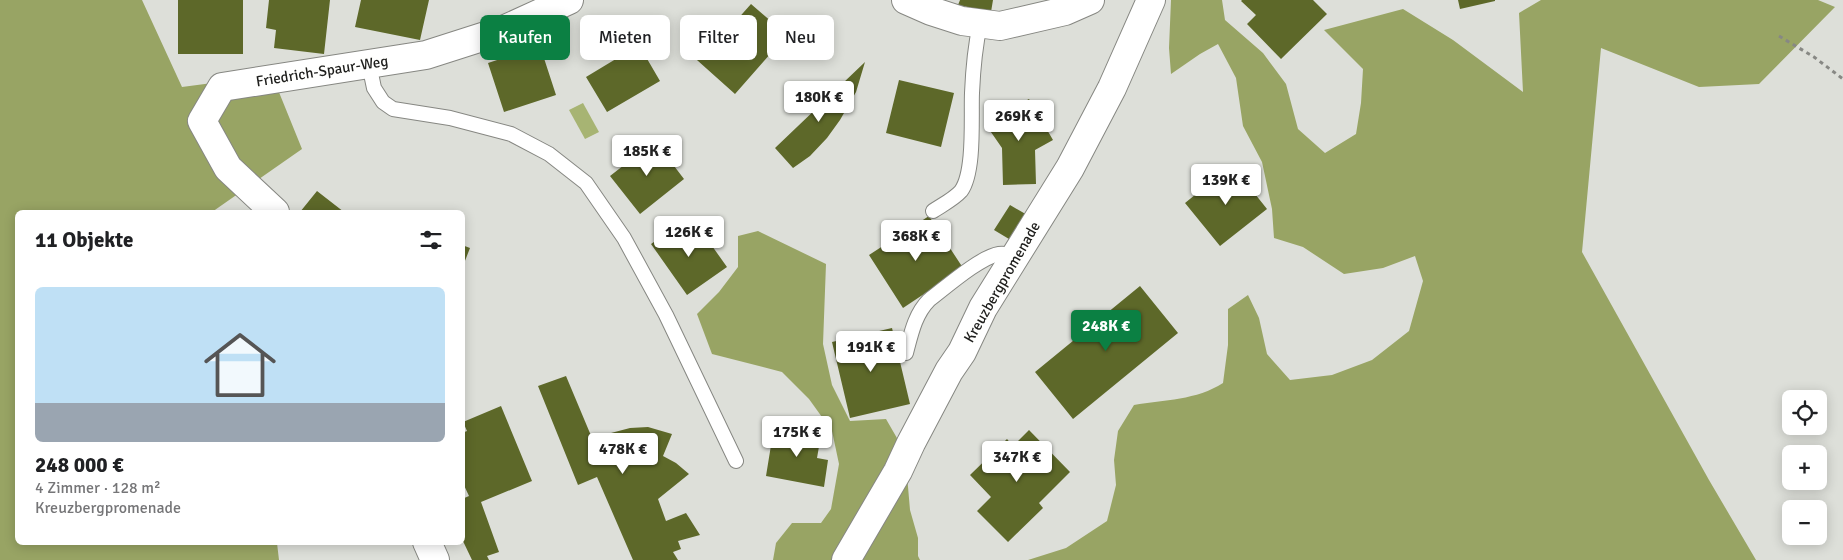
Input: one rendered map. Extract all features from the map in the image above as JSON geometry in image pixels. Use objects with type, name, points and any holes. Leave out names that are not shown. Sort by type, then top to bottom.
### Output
[{"type":"street","name":"Friedrich-Spaur-Weg","points":[[273,210],[228,168],[202,121],[222,87],[426,54],[501,31],[569,0]]},
{"type":"street","points":[[906,0],[931,11],[980,24],[1000,26],[1065,11],[1090,0]]},
{"type":"street","name":"Kreuzbergpromenade","points":[[846,560],[898,471],[911,443],[962,352],[983,308],[1070,168],[1122,65],[1151,0]]},
{"type":"street","points":[[428,545],[435,560]]},
{"type":"lane","points":[[933,211],[961,191],[967,178],[976,44],[980,24]]},
{"type":"lane","points":[[369,64],[374,88],[383,102],[393,109],[450,118],[510,134],[549,154],[586,183],[624,238],[666,315],[736,461]]},
{"type":"lane","points":[[906,353],[916,319],[923,305],[969,271],[996,255],[1005,254],[1015,258]]},
{"type":"path","points":[[1778,36],[1814,57],[1843,79]]},
{"type":"shaded area","points":[[0,0],[142,0],[182,87],[272,75],[302,149],[215,210],[15,210],[15,545],[277,545],[279,560],[0,560]]},
{"type":"shaded area","points":[[1171,0],[1222,0],[1225,20],[1263,53],[1286,84],[1298,129],[1325,153],[1356,134],[1361,103],[1363,69],[1324,30],[1403,9],[1453,40],[1523,92],[1519,13],[1541,0],[1818,0],[1835,7],[1759,84],[1699,87],[1601,48],[1582,252],[1709,480],[1756,560],[1028,560],[1066,548],[1107,521],[1116,485],[1114,460],[1118,431],[1134,405],[1191,396],[1213,389],[1223,383],[1228,345],[1228,309],[1248,295],[1259,318],[1267,354],[1290,380],[1332,375],[1372,360],[1409,331],[1423,281],[1415,256],[1383,268],[1344,274],[1303,247],[1274,238],[1272,209],[1262,162],[1243,126],[1236,78],[1218,44],[1171,74],[1169,48]]},
{"type":"shaded area","points":[[583,103],[599,132],[585,139],[569,110]]},
{"type":"shaded area","points":[[758,231],[826,264],[823,344],[832,385],[850,421],[886,419],[905,452],[910,510],[918,538],[918,556],[920,560],[773,560],[776,543],[792,523],[821,523],[831,509],[839,464],[832,431],[809,399],[782,372],[712,354],[697,314],[719,292],[738,267],[738,236]]},
{"type":"building","points":[[178,0],[243,0],[243,54],[178,54]]},
{"type":"building","points":[[269,0],[330,0],[324,54],[274,48],[276,30],[266,28]]},
{"type":"building","points":[[361,0],[429,0],[420,40],[355,27]]},
{"type":"building","points":[[960,0],[993,0],[991,12],[958,5]]},
{"type":"building","points":[[1242,0],[1313,0],[1327,14],[1281,59],[1247,24],[1256,15]]},
{"type":"building","points":[[1458,0],[1495,0],[1495,1],[1460,9]]},
{"type":"building","points":[[751,4],[767,18],[767,58],[735,94],[697,60],[757,60],[757,15],[741,15]]},
{"type":"building","points":[[497,60],[545,60],[556,95],[504,112],[488,63]]},
{"type":"building","points":[[614,60],[648,60],[660,81],[607,112],[586,77]]},
{"type":"building","points":[[865,62],[856,92],[840,120],[827,138],[810,156],[793,168],[775,148]]},
{"type":"building","points":[[899,80],[954,93],[941,147],[886,133]]},
{"type":"building","points":[[1029,99],[1053,140],[1035,150],[1036,184],[1003,185],[1002,148],[984,122]]},
{"type":"building","points":[[655,141],[684,179],[640,214],[610,176]]},
{"type":"building","points":[[1232,165],[1267,209],[1220,246],[1185,203]]},
{"type":"building","points":[[317,191],[341,210],[302,210]]},
{"type":"building","points":[[1010,205],[1029,216],[1014,242],[994,230]]},
{"type":"building","points":[[929,216],[963,268],[903,308],[869,255]]},
{"type":"building","points":[[695,222],[727,267],[687,295],[651,244],[670,231],[675,237]]},
{"type":"building","points":[[465,246],[470,248],[465,261]]},
{"type":"building","points":[[1140,286],[1178,333],[1073,419],[1035,372]]},
{"type":"building","points":[[892,328],[910,404],[850,418],[832,342]]},
{"type":"building","points":[[566,376],[592,438],[630,428],[648,427],[672,434],[663,456],[676,463],[689,474],[658,499],[666,521],[686,513],[700,535],[678,541],[681,549],[673,552],[678,560],[633,560],[597,477],[578,485],[538,386]]},
{"type":"building","points":[[501,406],[532,481],[481,502],[499,552],[487,556],[489,560],[472,560],[465,545],[465,498],[469,496],[465,487],[465,432],[467,431],[465,421]]},
{"type":"building","points":[[774,427],[821,435],[817,458],[828,460],[824,487],[766,476]]},
{"type":"building","points":[[1029,430],[1070,472],[1039,503],[1043,508],[1008,542],[977,511],[991,497],[970,475],[1007,439],[1013,446]]}]
